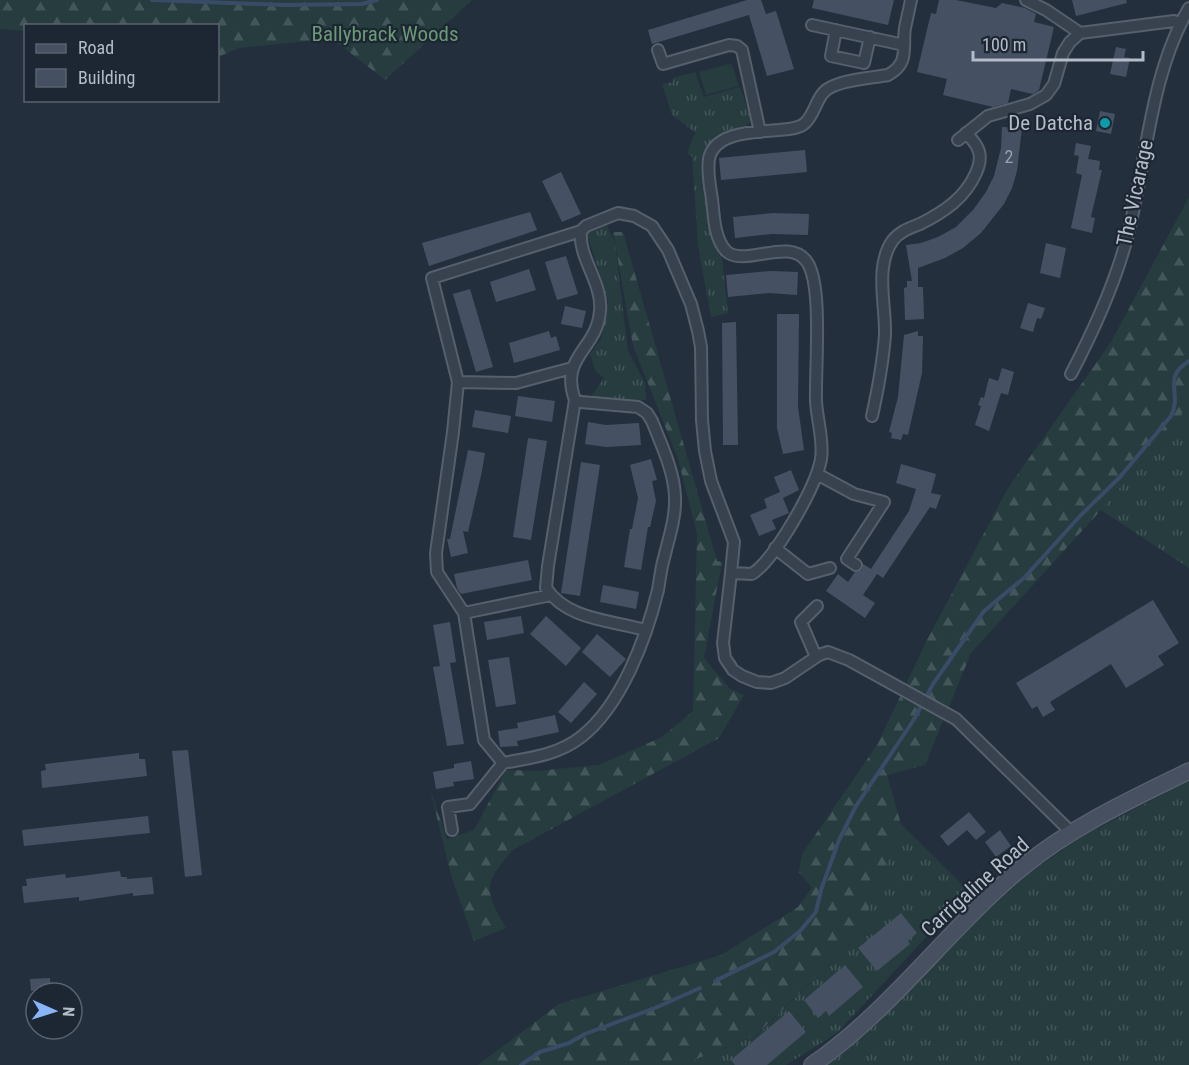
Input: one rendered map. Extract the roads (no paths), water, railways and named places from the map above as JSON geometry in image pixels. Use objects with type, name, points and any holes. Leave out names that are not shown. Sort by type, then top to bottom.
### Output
[{"type":"main road","name":"Carrigaline Road","points":[[812,1065],[842,1042],[896,992],[988,898],[1024,866],[1072,833],[1137,796],[1189,771]]},
{"type":"street","points":[[731,573],[752,574],[759,570],[812,488],[817,474],[821,451],[816,403],[816,304],[814,276],[806,258],[782,251],[740,256],[726,251],[718,238],[709,181],[709,158],[713,149],[722,140],[795,128],[805,123],[823,93],[832,86],[888,75],[896,70],[902,64],[911,0]]},
{"type":"street","points":[[1026,0],[1046,10],[1080,33]]},
{"type":"street","name":"The Vicarage","points":[[1071,374],[1087,344],[1120,262],[1135,206],[1155,98],[1180,23],[1189,8]]},
{"type":"street","points":[[872,416],[885,333],[883,270],[886,254],[892,241],[901,231],[941,213],[960,198],[972,181],[980,164],[981,153],[976,144],[962,137],[988,116],[1030,104],[1046,95],[1054,84],[1063,53],[1080,33],[1174,21],[1180,23]]},
{"type":"street","points":[[812,25],[904,45]]},
{"type":"street","points":[[836,30],[831,56],[864,63],[870,37]]},
{"type":"street","points":[[658,50],[663,64],[729,45],[737,46],[742,50],[760,132]]},
{"type":"street","points":[[503,763],[484,740],[464,614],[437,572],[436,553],[458,382],[432,278],[581,231],[586,226],[618,213],[634,216],[652,226],[668,250],[691,304],[698,331],[701,347],[702,420],[705,451],[711,481],[734,542],[723,643],[725,658],[733,670],[757,682],[771,683],[785,678],[816,657],[828,652],[849,660],[956,718],[1072,833]]},
{"type":"street","points":[[581,231],[582,245],[600,298],[601,310],[595,335],[575,360],[573,368],[572,391],[575,400],[546,588],[551,595],[576,613],[645,630]]},
{"type":"street","points":[[458,382],[516,383],[573,368]]},
{"type":"street","points":[[452,830],[448,807],[470,804],[503,763],[542,756],[561,748],[580,738],[599,721],[613,702],[631,669],[657,591],[675,512],[673,479],[652,421],[642,409],[631,405],[603,405],[575,400]]},
{"type":"street","points":[[817,474],[854,494],[884,502],[847,559]]},
{"type":"street","points":[[775,548],[808,574],[830,568]]},
{"type":"street","points":[[464,614],[551,595]]},
{"type":"street","points":[[816,657],[801,622],[817,606]]},
{"type":"waterway","points":[[152,0],[286,5],[362,4],[377,0]]},
{"type":"waterway","points":[[715,981],[774,952],[800,931],[816,912],[821,890],[839,840],[856,806],[913,721],[933,684],[984,611],[1024,578],[1080,516],[1120,477],[1171,416],[1175,400],[1174,380],[1176,374],[1189,361]]},
{"type":"waterway","points":[[521,1065],[540,1052],[569,1043],[585,1034],[655,1008],[700,988]]},
{"type":"place","name":"De Datcha","points":[[1105,123]]},
{"type":"park label","name":"Ballybrack Woods","points":[[385,34]]}]
